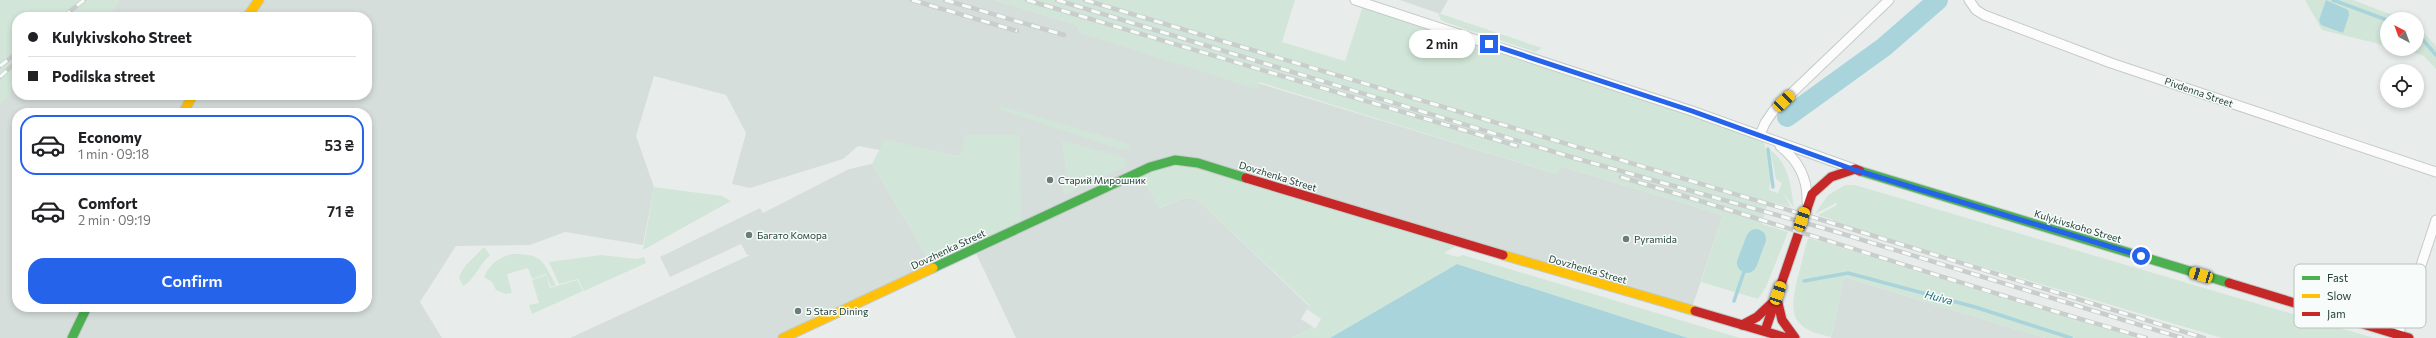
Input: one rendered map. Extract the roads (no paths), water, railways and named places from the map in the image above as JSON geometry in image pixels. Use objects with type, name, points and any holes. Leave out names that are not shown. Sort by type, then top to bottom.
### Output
[{"type":"main road","points":[[251,12],[259,0]]},
{"type":"main road","name":"Dovzhenka Street","points":[[783,338],[1150,167],[1175,160],[1198,163],[1339,207],[1742,325],[1764,334],[1787,338]]},
{"type":"main road","points":[[1764,334],[1807,205],[1816,188],[1826,179],[1841,172],[1855,170]]},
{"type":"main road","name":"Kulykivskoho Street","points":[[1855,170],[2294,303]]},
{"type":"main road","points":[[1742,325],[1750,322],[1765,311],[1777,295]]},
{"type":"main road","points":[[1777,295],[1780,317],[1795,338]]},
{"type":"main road","points":[[72,338],[85,312]]},
{"type":"main road","name":"Kulykivskoho Street","points":[[2375,328],[2409,338]]},
{"type":"street","points":[[1354,0],[1760,135],[1855,170]]},
{"type":"street","points":[[1760,135],[1765,123],[1774,110],[1889,0]]},
{"type":"street","name":"Pivdenna Street","points":[[1969,0],[1976,10],[1984,15],[2085,53],[2436,172]]},
{"type":"street","points":[[1770,139],[1791,155],[1798,164],[1805,182],[1807,205]]},
{"type":"street","points":[[2421,264],[2436,220]]},
{"type":"street","points":[[2398,335],[2400,328]]},
{"type":"water","points":[[2326,0],[2348,10],[2349,15],[2343,33],[2321,25],[2319,20]]},
{"type":"water","points":[[1457,264],[1460,265],[1688,338],[1330,338]]},
{"type":"waterway","name":"Huiva","points":[[1787,117],[1884,47],[1938,0]]},
{"type":"waterway","points":[[2333,0],[2380,17]]},
{"type":"waterway","points":[[2424,41],[2436,55]]},
{"type":"waterway","points":[[1768,149],[1773,187]]},
{"type":"waterway","name":"Huiva","points":[[1747,263],[1756,239]]},
{"type":"waterway","points":[[1734,301],[1747,263]]},
{"type":"waterway","name":"Huiva","points":[[1804,281],[1848,273],[1975,307],[2071,338]]},
{"type":"railway","points":[[69,12],[84,0]]},
{"type":"railway","points":[[912,0],[1017,31]]},
{"type":"railway","points":[[945,0],[1064,35]]},
{"type":"railway","points":[[1027,0],[1517,146]]},
{"type":"railway","points":[[1057,0],[1571,157],[1830,230],[2182,338]]},
{"type":"railway","points":[[1085,0],[1832,223],[2204,338]]},
{"type":"railway","points":[[0,66],[12,57]]},
{"type":"railway","points":[[0,77],[12,66]]},
{"type":"railway","points":[[1621,177],[2014,299],[2146,338]]},
{"type":"place","name":"Старий Мирошник","points":[[1050,180]]},
{"type":"place","name":"Багато Комора","points":[[749,235]]},
{"type":"place","name":"Pyramida","points":[[1626,239]]},
{"type":"place","name":"5 Stars Dining","points":[[798,311]]}]
